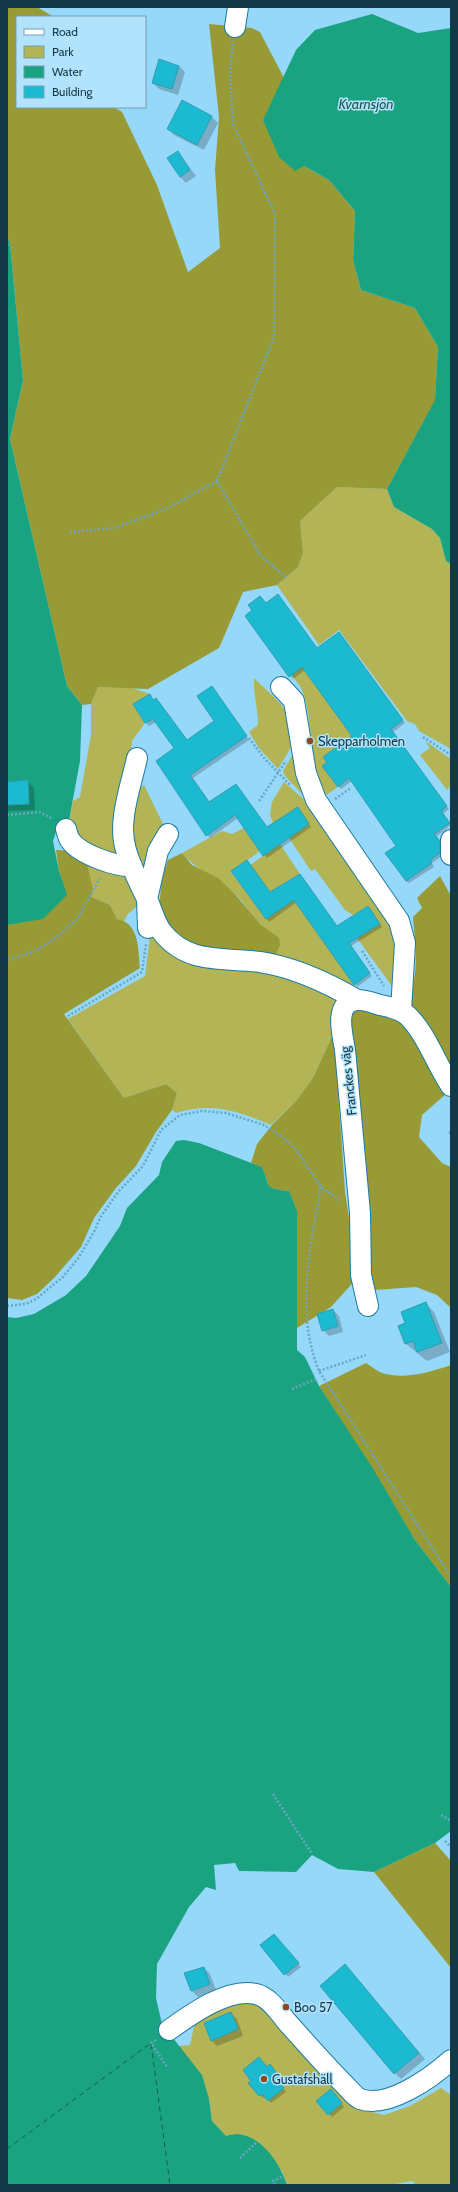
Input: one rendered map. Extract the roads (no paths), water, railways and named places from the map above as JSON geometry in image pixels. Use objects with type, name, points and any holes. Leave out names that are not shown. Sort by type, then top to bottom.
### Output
[{"type":"street","points":[[235,27],[238,7]]},
{"type":"street","points":[[281,687],[294,701],[306,773],[316,800],[399,921],[405,943],[401,1011]]},
{"type":"street","points":[[123,865],[125,849],[124,821],[137,758]]},
{"type":"street","points":[[66,828],[70,840],[78,848],[123,865],[147,899],[161,931],[179,947],[197,957],[261,962],[287,969],[336,988],[357,1000],[401,1011],[408,1015],[423,1037],[451,1086]]},
{"type":"street","points":[[148,928],[147,899],[158,851],[168,834]]},
{"type":"street","points":[[451,840],[451,855]]},
{"type":"street","name":"Franckes väg","points":[[357,1000],[348,1003],[342,1011],[341,1024],[346,1050],[360,1213],[361,1275],[368,1306]]},
{"type":"street","points":[[169,2030],[196,2010],[229,1996],[245,1993],[257,1994],[273,2005],[317,2057],[358,2098],[372,2101],[388,2098],[412,2088],[437,2072],[451,2060]]},
{"type":"water","name":"Kvarnsjön","points":[[372,14],[418,33],[451,28],[451,564],[446,561],[440,538],[432,529],[394,507],[387,489],[435,400],[438,347],[415,308],[361,290],[353,260],[355,211],[329,180],[304,166],[295,171],[279,157],[263,120],[296,50],[315,30]]},
{"type":"water","points":[[7,236],[10,244],[23,380],[10,439],[67,686],[82,705],[80,761],[68,826],[57,829],[53,841],[59,871],[67,895],[43,919],[7,925]]},
{"type":"water","points":[[184,1140],[199,1143],[262,1167],[267,1183],[271,1187],[289,1191],[297,1211],[297,1350],[305,1357],[319,1386],[372,1467],[415,1540],[451,1587],[451,1831],[435,1843],[374,1872],[338,1869],[312,1855],[296,1872],[239,1871],[235,1863],[214,1865],[216,1890],[206,1887],[189,1907],[157,1964],[156,1998],[162,2024],[202,2075],[209,2099],[212,2121],[226,2136],[238,2134],[247,2136],[263,2146],[275,2160],[287,2185],[7,2185],[7,1317],[16,1318],[34,1314],[66,1295],[86,1276],[120,1226],[127,1208],[159,1175],[162,1162],[176,1141]]},
{"type":"place","name":"Skepparholmen","points":[[310,741]]},
{"type":"place","name":"Boo 57","points":[[286,2007]]},
{"type":"place","name":"Gustafshäll","points":[[264,2079]]}]
